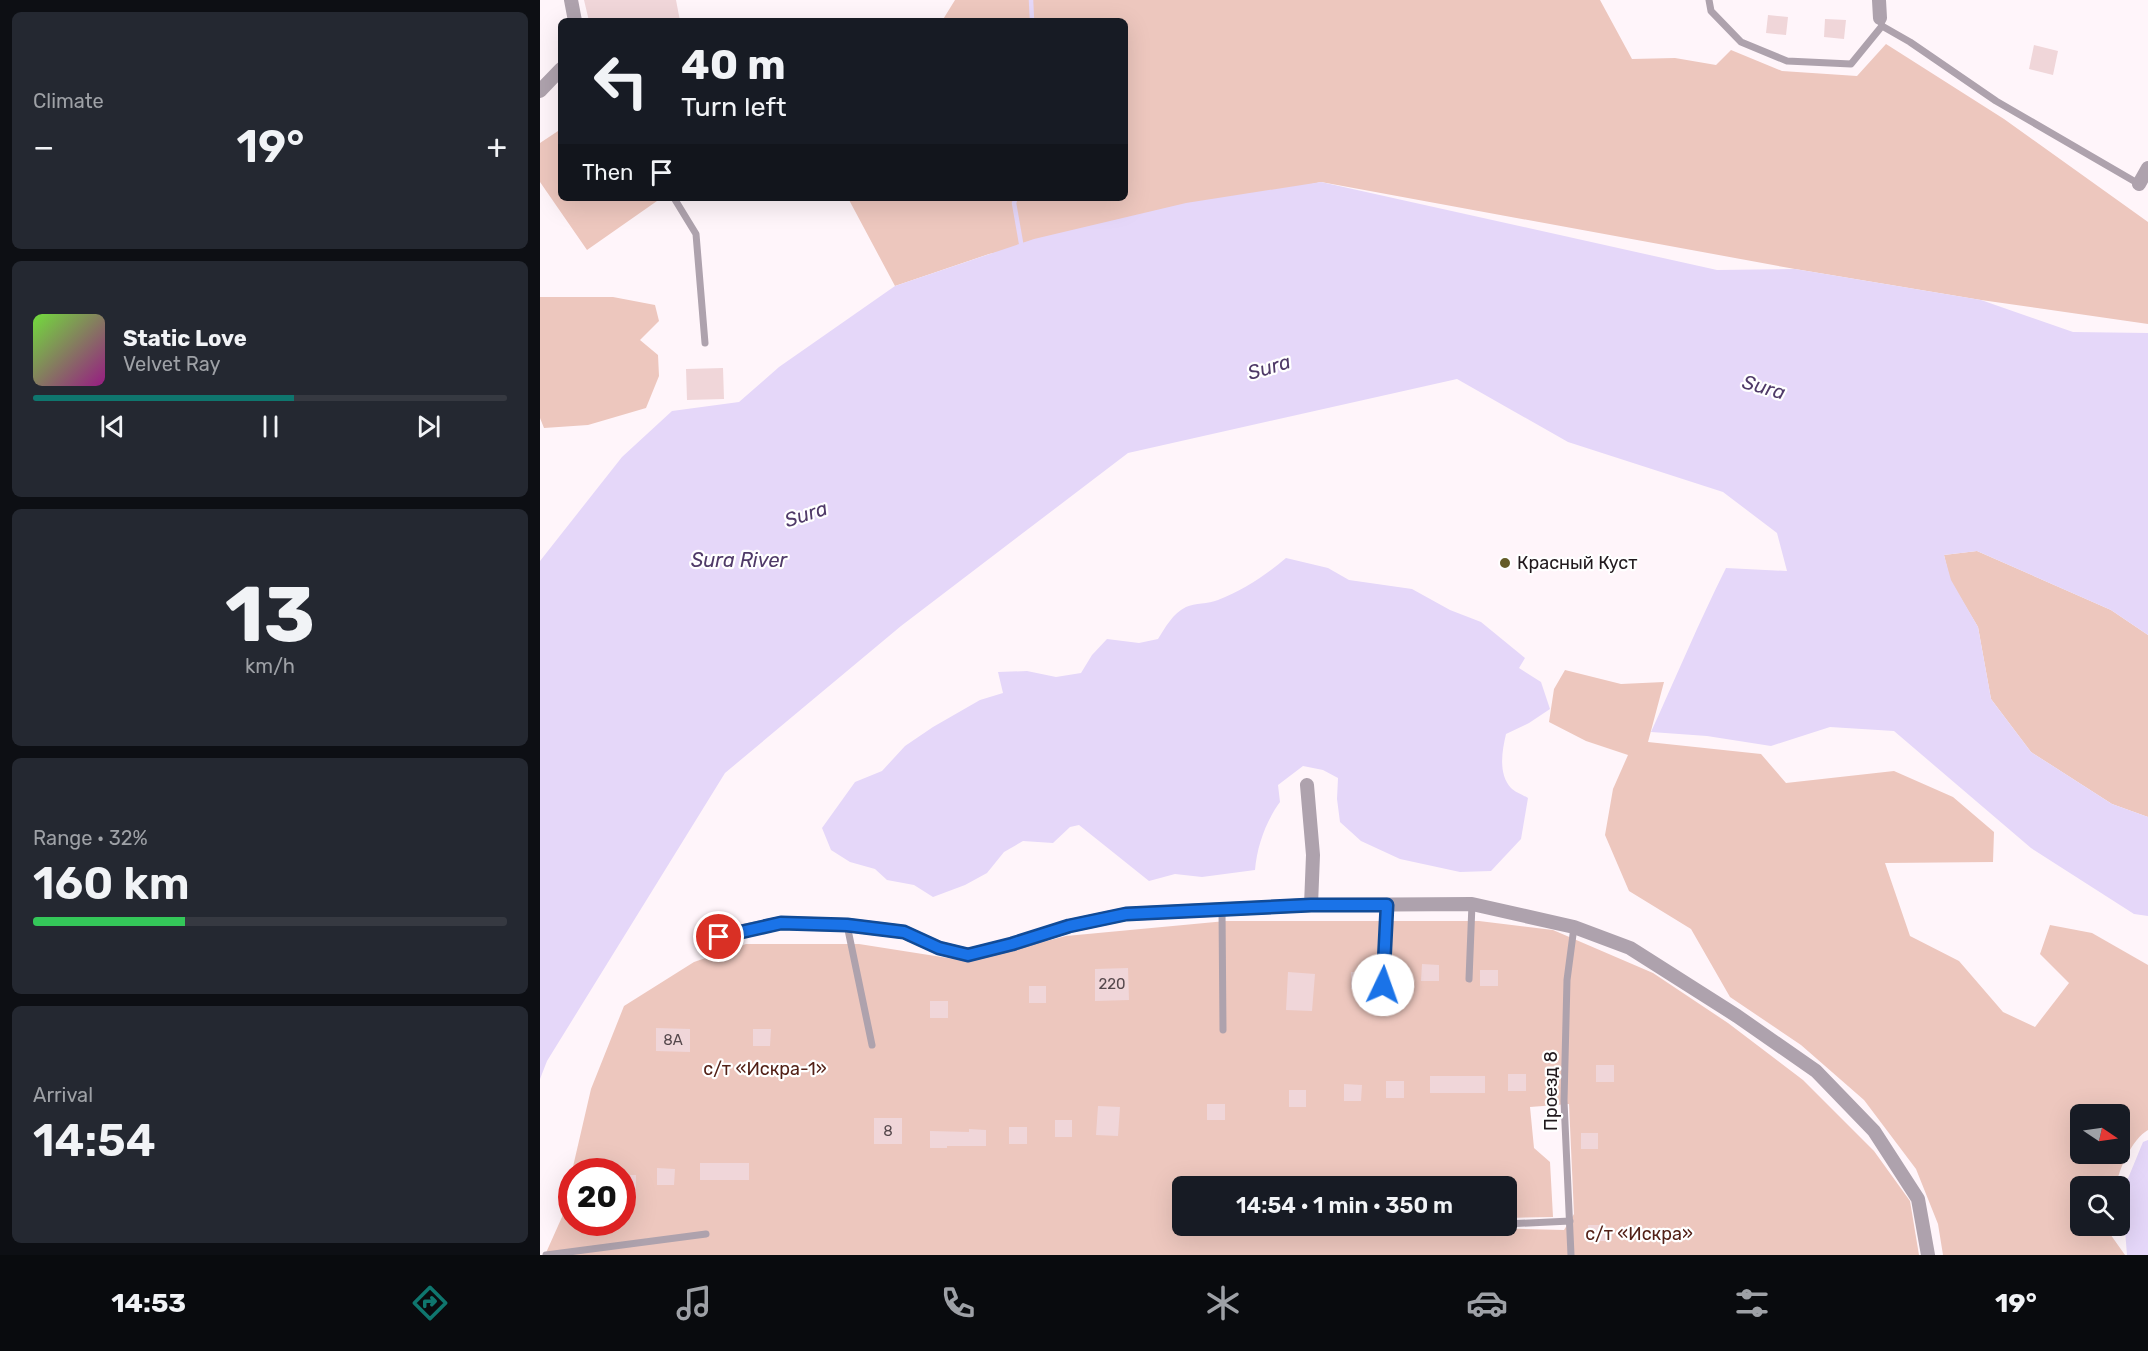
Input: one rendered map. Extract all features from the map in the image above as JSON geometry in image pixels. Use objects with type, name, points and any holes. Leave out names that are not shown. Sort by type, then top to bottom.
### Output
[{"type":"street","points":[[571,0],[574,18]]},
{"type":"street","points":[[1879,0],[1881,22]]},
{"type":"street","points":[[540,91],[558,72]]},
{"type":"street","points":[[2139,184],[2148,168]]},
{"type":"street","points":[[1307,785],[1313,855],[1311,905]]},
{"type":"street","points":[[705,939],[781,923],[847,925],[904,932],[939,948],[968,955],[1069,926],[1126,914],[1311,905],[1472,904],[1574,927],[1630,948],[1737,1016],[1816,1071],[1875,1131],[1918,1199],[1928,1255]]},
{"type":"lane","points":[[1709,0],[1711,11],[1741,42],[1787,61],[1851,64],[1881,22],[1996,101],[2139,184]]},
{"type":"lane","points":[[676,201],[696,234],[705,343]]},
{"type":"lane","points":[[1469,979],[1472,904]]},
{"type":"lane","points":[[1383,985],[1387,905]]},
{"type":"lane","points":[[1222,909],[1223,1030]]},
{"type":"lane","points":[[847,925],[872,1045]]},
{"type":"lane","name":"Проезд 8","points":[[1571,1255],[1564,1090],[1567,980],[1574,927]]},
{"type":"lane","points":[[1517,1223],[1570,1221]]},
{"type":"lane","points":[[546,1255],[706,1234]]},
{"type":"green space","points":[[955,0],[1600,0],[1632,59],[1675,58],[1716,65],[1731,50],[1782,71],[1857,76],[1886,44],[2004,119],[2148,222],[2148,324],[1981,300],[1795,269],[1321,182],[989,254],[895,286],[850,201],[1128,201],[1128,18],[944,18]]},
{"type":"green space","points":[[558,131],[558,201],[657,201],[587,250],[540,182],[540,143]]},
{"type":"green space","points":[[540,297],[613,297],[655,305],[659,321],[640,340],[658,355],[659,376],[646,408],[588,425],[544,428],[540,418]]},
{"type":"green space","points":[[1977,551],[2111,610],[2148,635],[2148,817],[2112,804],[2031,752],[1991,699],[1978,627],[1950,580],[1944,555]]},
{"type":"green space","points":[[1565,670],[1621,684],[1664,682],[1648,742],[1761,754],[1786,783],[1894,771],[1953,797],[1994,832],[1993,862],[1885,863],[1910,936],[1959,961],[2003,1012],[2035,1027],[2069,983],[2040,954],[2050,925],[2092,933],[2148,965],[2148,1130],[2142,1134],[2130,1150],[2130,1104],[2070,1104],[2070,1164],[2123,1164],[2119,1176],[2070,1176],[2070,1236],[2112,1236],[2125,1255],[1943,1255],[1938,1224],[1916,1169],[1864,1100],[1801,1045],[1730,997],[1691,929],[1629,891],[1605,835],[1613,789],[1628,755],[1586,741],[1549,722],[1554,689]]},
{"type":"green space","name":"с/т «Искра-1»","points":[[1226,921],[1479,921],[1553,930],[1653,973],[1728,1023],[1803,1080],[1874,1151],[1910,1201],[1919,1255],[545,1255],[558,1226],[558,1236],[636,1236],[636,1158],[575,1158],[591,1089],[624,1006],[694,962],[746,944],[859,944],[967,961],[1066,936]],"holes":[[[1569,1104],[1574,1214],[1564,1230],[1517,1229],[1517,1236],[1172,1236],[1172,1176],[1517,1176],[1517,1218],[1553,1217],[1550,1162],[1534,1148],[1530,1107]]]},
{"type":"water","name":"Sura River","points":[[1321,182],[1717,270],[1795,269],[1981,300],[2073,332],[2148,333],[2148,635],[2111,610],[1977,551],[1944,555],[1951,580],[1978,627],[1991,699],[2031,752],[2112,804],[2148,817],[2148,916],[2134,914],[2031,848],[1894,731],[1830,727],[1771,746],[1707,736],[1651,732],[1726,568],[1787,571],[1777,533],[1723,492],[1568,442],[1457,379],[1128,453],[901,626],[725,773],[547,1061],[540,1079],[540,561],[622,457],[672,411],[739,402],[779,367],[895,286],[1034,239],[1186,203]]},
{"type":"water","points":[[1286,558],[1328,568],[1349,580],[1412,589],[1450,610],[1481,622],[1525,658],[1519,668],[1541,682],[1550,709],[1506,734],[1503,748],[1502,762],[1507,782],[1513,789],[1528,798],[1521,839],[1491,871],[1460,872],[1400,859],[1361,841],[1340,822],[1337,799],[1338,778],[1323,770],[1303,766],[1278,785],[1280,802],[1263,834],[1255,870],[1202,877],[1175,874],[1149,881],[1079,825],[1070,827],[1053,843],[1023,841],[1004,852],[987,873],[965,885],[933,897],[914,885],[887,880],[875,869],[850,862],[831,850],[822,828],[855,782],[882,771],[905,746],[933,727],[980,700],[1003,693],[998,672],[1027,671],[1056,677],[1081,673],[1092,655],[1107,639],[1139,643],[1158,639],[1181,610],[1236,592]]},
{"type":"water","points":[[2148,1140],[2148,1255],[2127,1255],[2125,1236],[2130,1236],[2129,1176],[2143,1142]]},
{"type":"building","points":[[584,0],[676,0],[679,18],[588,18]]},
{"type":"building","points":[[1768,15],[1788,17],[1786,35],[1766,33]]},
{"type":"building","points":[[1825,19],[1846,20],[1844,39],[1824,37]]},
{"type":"building","points":[[2034,45],[2058,51],[2053,75],[2029,69]]},
{"type":"building","points":[[723,368],[724,399],[687,400],[686,369]]},
{"type":"building","points":[[1422,964],[1439,965],[1439,981],[1421,981]]},
{"type":"building","points":[[1128,968],[1129,1000],[1095,1001],[1095,969]]},
{"type":"building","points":[[1480,970],[1498,970],[1498,986],[1480,986]]},
{"type":"building","points":[[1288,972],[1315,974],[1312,1011],[1286,1010]]},
{"type":"building","points":[[1351,972],[1368,972],[1368,989],[1351,989]]},
{"type":"building","points":[[1029,986],[1046,986],[1046,1003],[1029,1003]]},
{"type":"building","points":[[930,1001],[948,1001],[948,1018],[930,1018]]},
{"type":"building","points":[[656,1028],[690,1029],[690,1052],[656,1051]]},
{"type":"building","points":[[753,1029],[771,1029],[770,1046],[753,1046]]},
{"type":"building","points":[[1596,1065],[1614,1065],[1614,1082],[1596,1082]]},
{"type":"building","points":[[1508,1074],[1526,1074],[1526,1091],[1508,1091]]},
{"type":"building","points":[[1430,1076],[1485,1076],[1485,1093],[1430,1093]]},
{"type":"building","points":[[1386,1081],[1404,1081],[1404,1098],[1386,1098]]},
{"type":"building","points":[[1344,1084],[1362,1085],[1361,1101],[1344,1101]]},
{"type":"building","points":[[1289,1090],[1306,1090],[1306,1107],[1289,1107]]},
{"type":"building","points":[[1207,1104],[1225,1104],[1225,1120],[1207,1120]]},
{"type":"building","points":[[1098,1106],[1120,1107],[1118,1136],[1096,1135]]},
{"type":"building","points":[[874,1118],[902,1118],[902,1144],[874,1144]]},
{"type":"building","points":[[1055,1120],[1072,1120],[1072,1137],[1055,1137]]},
{"type":"building","points":[[1009,1127],[1027,1127],[1027,1144],[1009,1144]]},
{"type":"building","points":[[969,1129],[986,1130],[986,1146],[930,1148],[930,1131],[969,1132]]},
{"type":"building","points":[[1581,1133],[1598,1133],[1598,1149],[1581,1149]]},
{"type":"building","points":[[700,1163],[749,1163],[749,1180],[700,1180]]},
{"type":"building","points":[[657,1168],[675,1169],[674,1185],[657,1185]]},
{"type":"building","points":[[1588,1225],[1606,1225],[1606,1241],[1588,1241]]},
{"type":"waterway","points":[[1031,0],[1032,18]]},
{"type":"waterway","points":[[1015,201],[1021,243]]},
{"type":"place","name":"Красный Куст","points":[[1505,563]]},
{"type":"route","points":[[719,937],[781,923],[847,925],[904,932],[939,948],[968,955],[1069,926],[1126,914],[1311,905],[1387,905],[1383,985]]},
{"type":"water label","name":"Sura","points":[[1269,367]]},
{"type":"water label","name":"Sura","points":[[1764,387]]},
{"type":"water label","name":"Sura","points":[[806,514]]},
{"type":"park label","name":"с/т «Искра»","points":[[1639,1234]]}]
